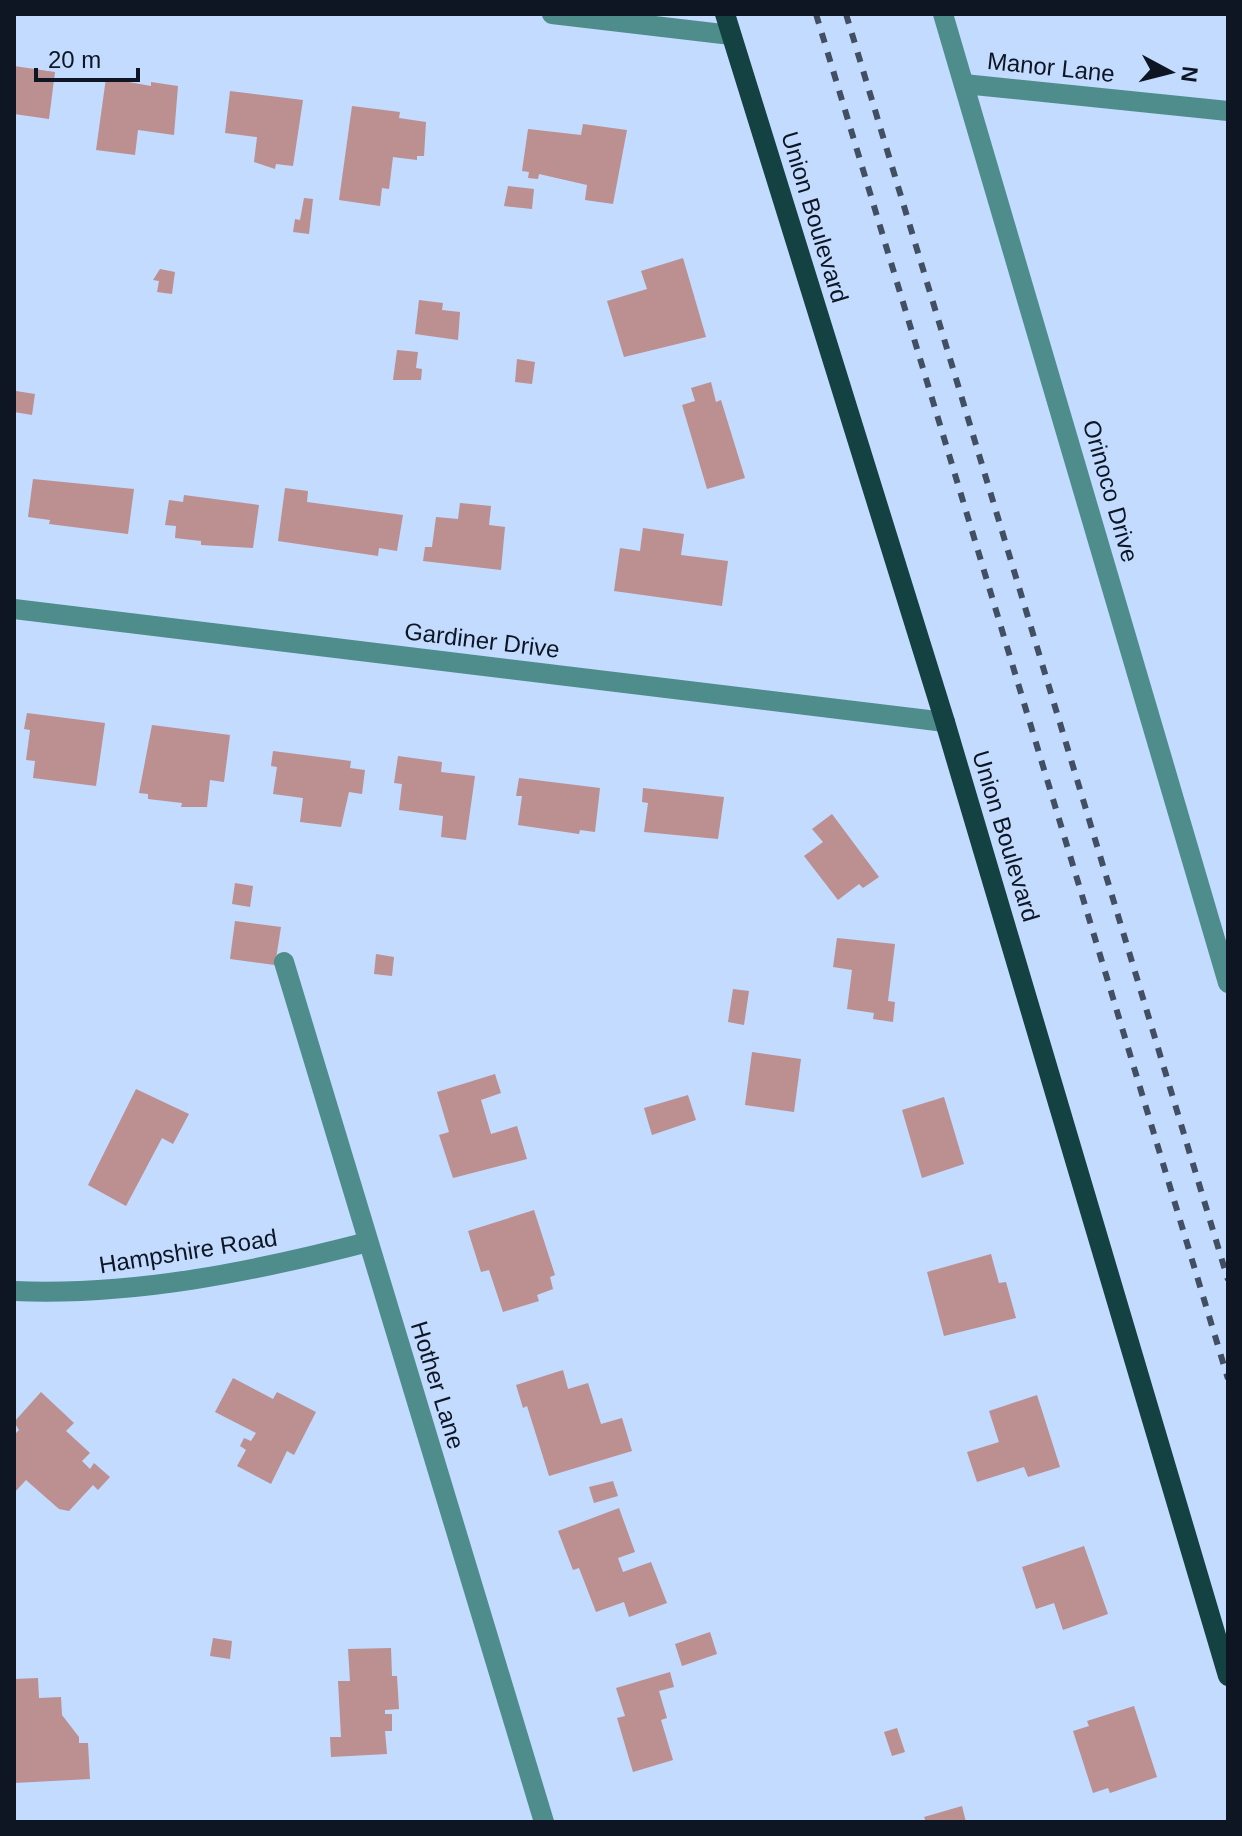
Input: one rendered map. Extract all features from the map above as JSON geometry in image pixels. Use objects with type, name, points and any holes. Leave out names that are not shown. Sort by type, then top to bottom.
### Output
[{"type":"main road","name":"Union Boulevard","points":[[725,14],[945,722],[1228,1676]]},
{"type":"street","points":[[552,14],[731,35]]},
{"type":"street","name":"Orinoco Drive","points":[[943,14],[1228,983]]},
{"type":"street","name":"Manor Lane","points":[[964,84],[1228,111]]},
{"type":"street","name":"Gardiner Drive","points":[[14,609],[945,722]]},
{"type":"street","name":"Hother Lane","points":[[284,962],[544,1822]]},
{"type":"street","name":"Hampshire Road","points":[[14,1291],[92,1293],[170,1283],[286,1263],[368,1242]]},
{"type":"building","points":[[14,66],[55,72],[49,119],[14,114]]},
{"type":"building","points":[[106,78],[151,86],[151,82],[178,86],[174,135],[138,130],[135,155],[96,150]]},
{"type":"building","points":[[230,91],[303,100],[293,166],[276,164],[275,169],[254,162],[257,137],[225,133]]},
{"type":"building","points":[[352,106],[400,112],[399,118],[426,122],[424,156],[417,156],[417,160],[393,157],[389,189],[382,188],[380,206],[339,200]]},
{"type":"building","points":[[583,124],[627,130],[613,204],[585,200],[587,185],[539,174],[538,179],[528,178],[529,172],[522,171],[528,129],[581,135]]},
{"type":"building","points":[[508,186],[534,189],[532,209],[504,206]]},
{"type":"building","points":[[304,198],[313,199],[309,234],[293,232],[295,219],[300,220]]},
{"type":"building","points":[[683,258],[706,337],[624,357],[607,301],[647,289],[641,271]]},
{"type":"building","points":[[160,269],[175,272],[172,294],[157,292],[159,281],[153,280]]},
{"type":"building","points":[[419,300],[443,303],[442,310],[460,312],[458,340],[415,334]]},
{"type":"building","points":[[397,350],[418,352],[416,368],[422,369],[421,380],[393,380]]},
{"type":"building","points":[[517,359],[535,362],[532,384],[515,382]]},
{"type":"building","points":[[711,382],[716,402],[721,400],[745,478],[707,489],[682,405],[695,401],[691,388]]},
{"type":"building","points":[[16,391],[35,394],[32,415],[14,412]]},
{"type":"building","points":[[33,479],[134,489],[128,534],[49,524],[50,520],[28,517]]},
{"type":"building","points":[[285,488],[308,491],[307,502],[403,515],[397,551],[379,548],[378,556],[278,541]]},
{"type":"building","points":[[184,495],[259,505],[253,548],[201,545],[201,541],[175,538],[176,526],[165,525],[169,500],[183,502]]},
{"type":"building","points":[[460,503],[491,506],[489,525],[505,527],[501,570],[423,561],[425,547],[432,547],[436,517],[458,519]]},
{"type":"building","points":[[643,528],[684,534],[681,555],[728,561],[722,606],[614,591],[620,548],[640,551]]},
{"type":"building","points":[[27,713],[105,723],[96,786],[33,778],[35,761],[26,760],[30,730],[24,729]]},
{"type":"building","points":[[152,725],[230,735],[224,782],[210,780],[207,807],[181,807],[182,803],[148,799],[148,794],[139,793]]},
{"type":"building","points":[[273,751],[351,761],[350,768],[365,770],[362,794],[349,792],[341,827],[300,822],[303,798],[273,794],[277,767],[271,766]]},
{"type":"building","points":[[398,756],[442,762],[441,772],[475,776],[466,840],[441,837],[443,816],[399,810],[402,784],[394,783]]},
{"type":"building","points":[[519,778],[600,788],[595,832],[580,830],[579,834],[518,825],[522,796],[516,796]]},
{"type":"building","points":[[643,788],[724,797],[718,839],[644,832],[648,803],[642,802]]},
{"type":"building","points":[[832,814],[879,877],[863,888],[859,884],[838,900],[804,856],[823,842],[812,829]]},
{"type":"building","points":[[235,883],[253,886],[250,907],[232,904]]},
{"type":"building","points":[[235,921],[281,927],[275,965],[230,959]]},
{"type":"building","points":[[837,938],[895,944],[888,1001],[895,1002],[893,1022],[873,1019],[874,1013],[847,1009],[852,970],[833,967]]},
{"type":"building","points":[[376,954],[394,957],[392,976],[374,974]]},
{"type":"building","points":[[733,989],[749,991],[744,1025],[728,1022]]},
{"type":"building","points":[[752,1052],[801,1059],[794,1112],[745,1105]]},
{"type":"building","points":[[495,1074],[501,1093],[481,1100],[491,1134],[517,1126],[527,1159],[453,1178],[439,1135],[449,1132],[437,1092]]},
{"type":"building","points":[[136,1089],[189,1114],[173,1144],[162,1138],[126,1206],[88,1185]]},
{"type":"building","points":[[688,1095],[696,1120],[652,1135],[644,1108]]},
{"type":"building","points":[[944,1097],[964,1164],[922,1178],[902,1110]]},
{"type":"building","points":[[534,1210],[555,1275],[550,1277],[553,1289],[537,1295],[539,1301],[503,1312],[489,1270],[481,1272],[468,1231]]},
{"type":"building","points":[[991,1254],[999,1283],[1006,1282],[1016,1318],[944,1336],[927,1272]]},
{"type":"building","points":[[563,1370],[568,1389],[588,1383],[601,1424],[622,1418],[632,1451],[549,1476],[527,1406],[523,1408],[516,1385]]},
{"type":"building","points":[[233,1378],[273,1399],[277,1392],[316,1412],[294,1455],[287,1451],[271,1484],[237,1466],[246,1450],[240,1446],[244,1438],[251,1441],[256,1433],[215,1412]]},
{"type":"building","points":[[41,1392],[74,1423],[66,1431],[90,1453],[82,1461],[90,1469],[94,1463],[110,1477],[98,1490],[93,1485],[69,1511],[59,1509],[26,1480],[14,1493],[14,1435],[19,1430],[14,1422]]},
{"type":"building","points":[[1037,1395],[1060,1467],[1028,1477],[1024,1467],[977,1482],[967,1452],[999,1442],[989,1411]]},
{"type":"building","points":[[613,1481],[618,1496],[594,1503],[589,1487]]},
{"type":"building","points":[[619,1508],[635,1552],[618,1558],[623,1572],[651,1562],[667,1603],[629,1617],[624,1602],[596,1612],[579,1568],[573,1570],[558,1531]]},
{"type":"building","points":[[1084,1546],[1108,1614],[1063,1630],[1054,1603],[1036,1609],[1022,1567]]},
{"type":"building","points":[[710,1632],[717,1654],[682,1666],[675,1644]]},
{"type":"building","points":[[213,1638],[232,1641],[230,1659],[210,1656]]},
{"type":"building","points":[[391,1648],[392,1676],[397,1676],[399,1709],[385,1710],[385,1714],[392,1714],[392,1731],[385,1731],[387,1754],[331,1757],[330,1737],[341,1737],[338,1681],[350,1681],[348,1649]]},
{"type":"building","points":[[670,1672],[674,1687],[659,1691],[667,1718],[661,1720],[673,1760],[633,1772],[617,1718],[625,1716],[616,1688]]},
{"type":"building","points":[[38,1678],[39,1698],[61,1697],[62,1715],[79,1737],[79,1743],[88,1743],[90,1779],[14,1783],[14,1679]]},
{"type":"building","points":[[1134,1706],[1157,1777],[1110,1793],[1108,1788],[1093,1793],[1073,1731],[1089,1726],[1087,1721]]},
{"type":"building","points":[[897,1728],[905,1752],[892,1756],[884,1732]]},
{"type":"building","points":[[962,1806],[966,1822],[926,1822],[924,1817]]},
{"type":"railway","points":[[816,14],[1228,1379]]},
{"type":"railway","points":[[846,14],[1228,1280]]}]
